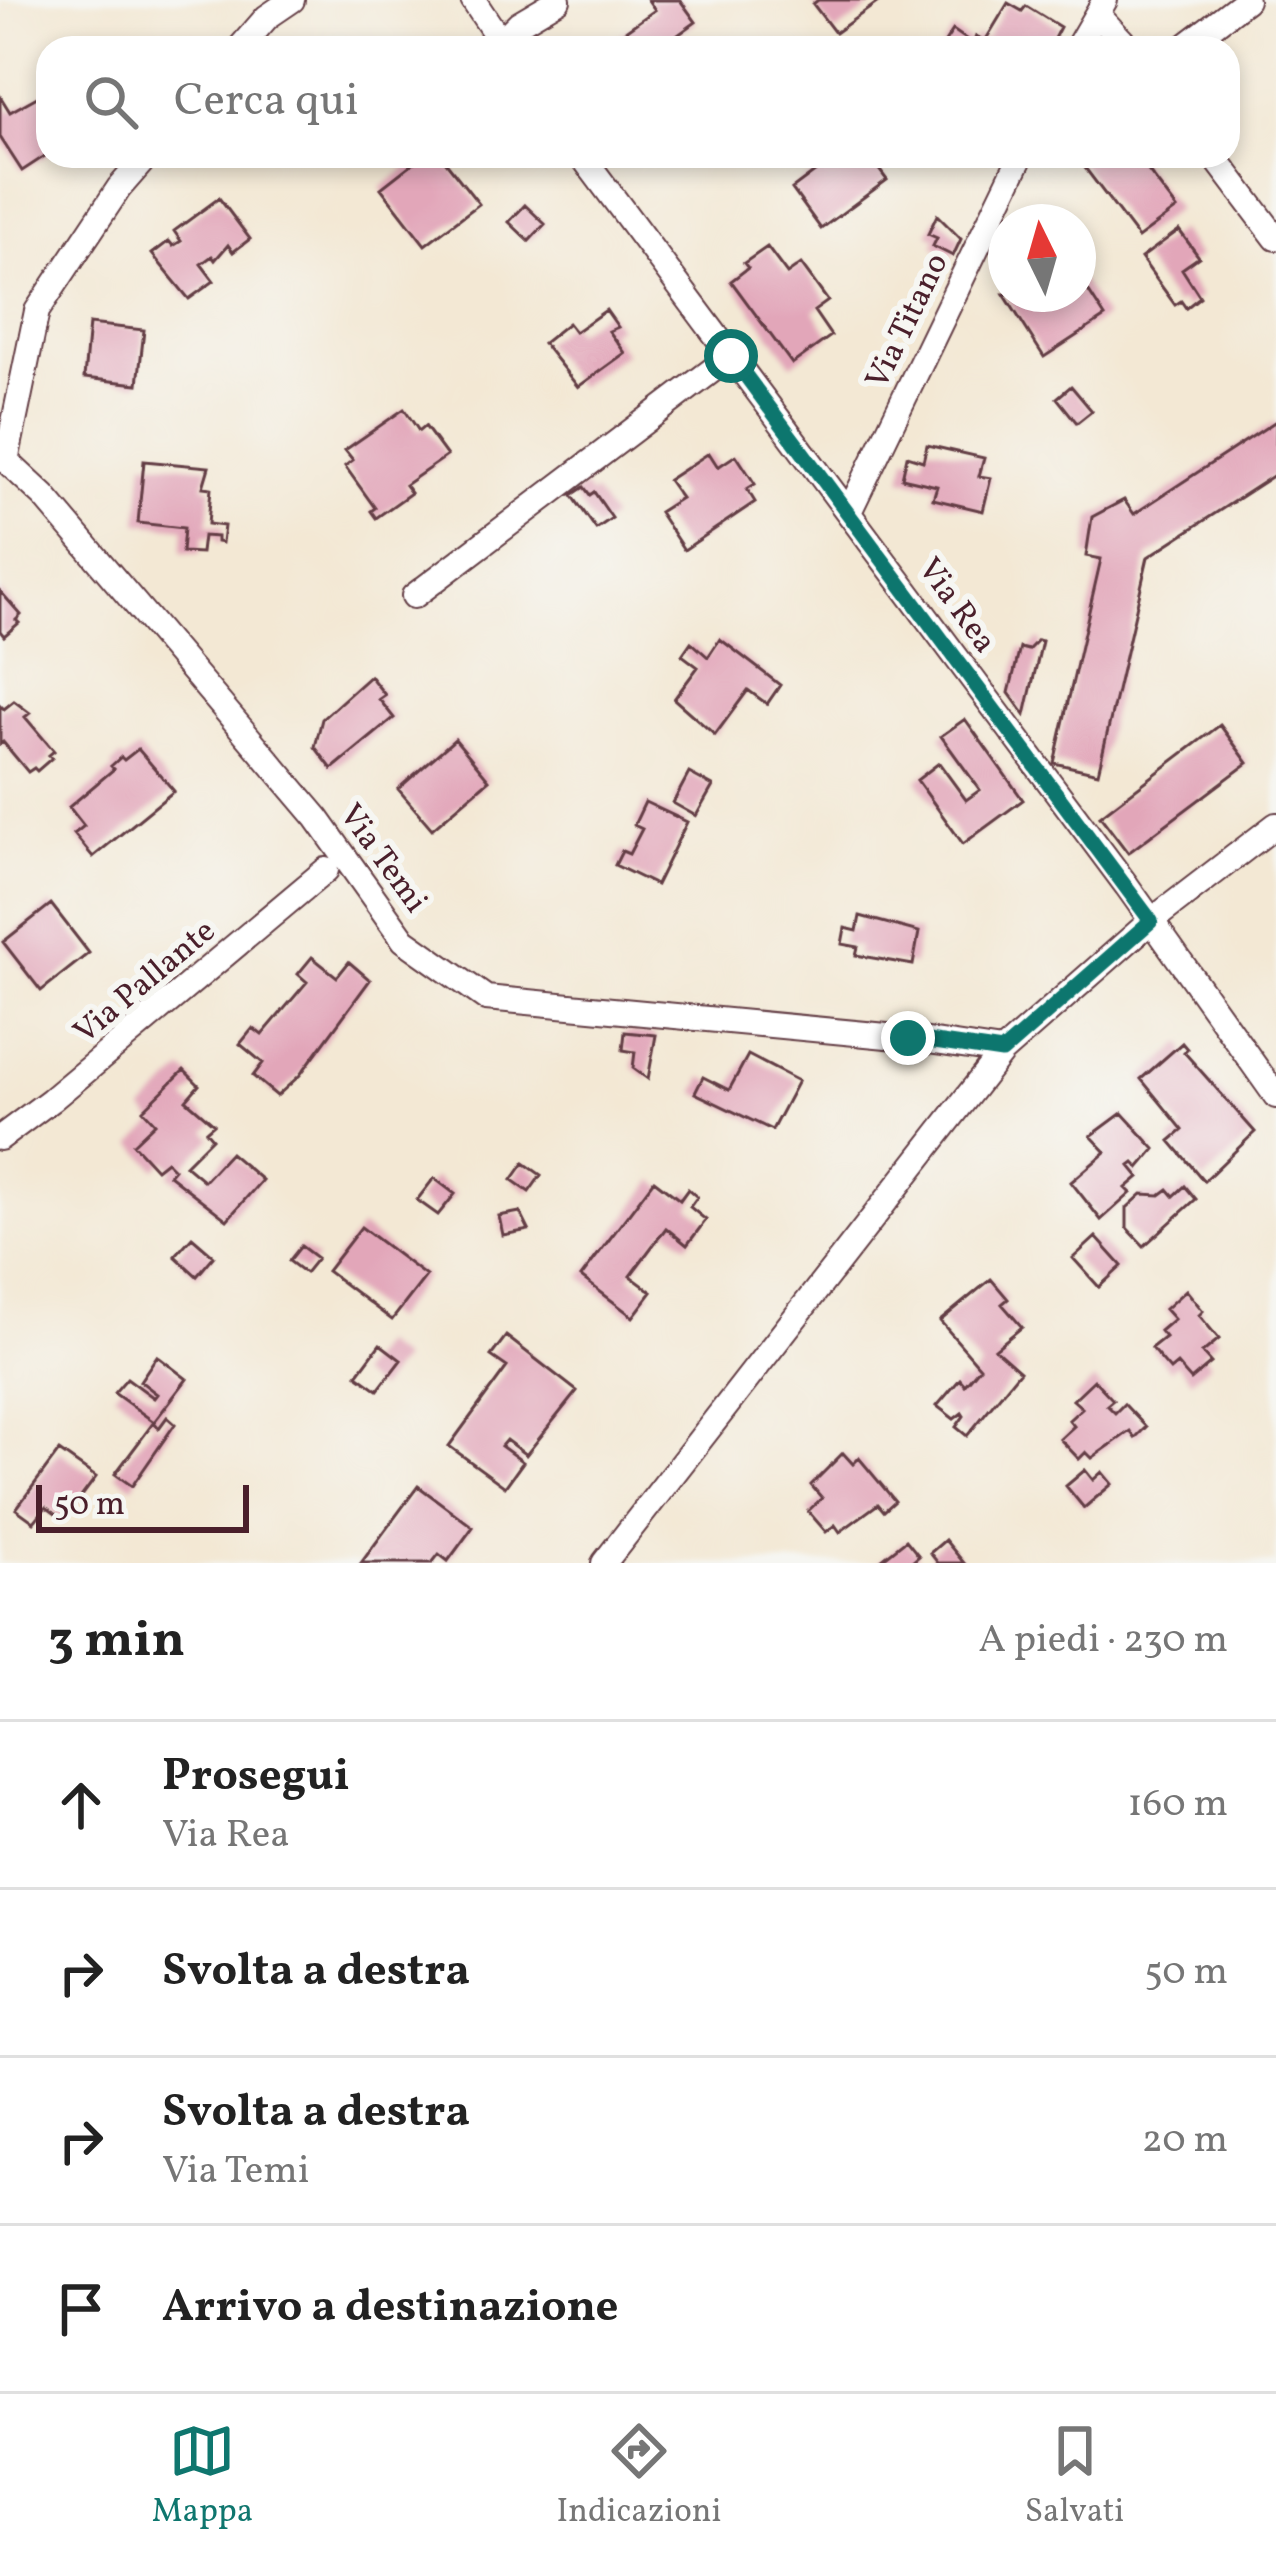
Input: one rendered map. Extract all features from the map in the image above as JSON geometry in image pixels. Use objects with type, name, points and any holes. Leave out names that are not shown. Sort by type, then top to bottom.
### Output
[{"type":"street","points":[[250,36],[292,0]]},
{"type":"street","points":[[473,0],[497,36]]},
{"type":"street","points":[[510,36],[520,23],[558,0]]},
{"type":"street","points":[[1199,36],[1246,0]]},
{"type":"street","points":[[1084,36],[1101,7],[1121,36]]},
{"type":"street","points":[[3,458],[37,311],[136,168]]},
{"type":"street","name":"Via Rea","points":[[591,168],[1276,1096]]},
{"type":"street","name":"Via Titano","points":[[849,512],[1015,168]]},
{"type":"street","points":[[1223,168],[1276,238]]},
{"type":"street","points":[[413,596],[731,356]]},
{"type":"street","name":"Via Temi","points":[[3,458],[44,496],[317,818],[404,940],[486,998],[908,1038],[1002,1052]]},
{"type":"street","points":[[606,1562],[1002,1052],[1151,921],[1276,825]]},
{"type":"street","name":"Via Pallante","points":[[0,1138],[52,1100],[326,870]]},
{"type":"building","points":[[648,0],[680,0],[696,22],[677,36],[618,36],[655,10]]},
{"type":"building","points":[[818,0],[881,0],[835,33],[813,4]]},
{"type":"building","points":[[1008,3],[1022,11],[1026,6],[1060,27],[1055,36],[988,36]]},
{"type":"building","points":[[0,96],[10,112],[36,98],[36,162],[22,171],[0,137]]},
{"type":"building","points":[[407,168],[450,168],[479,204],[425,245],[381,188]]},
{"type":"building","points":[[820,168],[878,168],[887,180],[821,229],[792,189]]},
{"type":"building","points":[[1085,168],[1146,168],[1177,209],[1138,238]]},
{"type":"building","points":[[219,198],[250,239],[233,252],[228,245],[215,260],[212,256],[201,264],[214,281],[189,299],[152,254],[169,241],[173,246],[181,241],[174,231]]},
{"type":"building","points":[[525,205],[545,224],[529,241],[509,222]]},
{"type":"building","points":[[937,215],[961,239],[953,256],[933,246],[937,238],[928,234]]},
{"type":"building","points":[[1179,230],[1199,257],[1182,269],[1200,297],[1186,308],[1181,301],[1175,305],[1141,258]]},
{"type":"building","points":[[767,247],[787,274],[801,264],[828,301],[814,311],[831,336],[792,364],[731,281],[748,268],[744,263]]},
{"type":"building","points":[[1096,303],[1105,317],[1044,357],[1015,312],[1096,312]]},
{"type":"building","points":[[606,310],[618,327],[609,331],[625,353],[578,387],[543,343],[568,323],[575,332]]},
{"type":"building","points":[[89,324],[144,330],[138,384],[84,378]]},
{"type":"building","points":[[1071,386],[1092,411],[1077,423],[1057,398]]},
{"type":"building","points":[[404,409],[419,431],[425,426],[447,456],[405,485],[411,493],[376,518],[371,511],[375,508],[345,466],[353,460],[345,450]]},
{"type":"building","points":[[1276,421],[1276,474],[1148,557],[1098,773],[1054,763],[1101,559],[1086,556],[1092,517],[1124,500],[1134,514]]},
{"type":"building","points":[[927,445],[984,458],[979,476],[991,478],[983,511],[933,499],[937,486],[902,478],[907,456],[923,461]]},
{"type":"building","points":[[709,453],[718,467],[736,455],[755,484],[747,489],[755,502],[684,550],[659,512],[681,498],[668,480]]},
{"type":"building","points":[[144,461],[209,467],[203,487],[211,488],[208,524],[224,526],[222,543],[217,537],[203,536],[201,553],[182,552],[184,528],[138,523]]},
{"type":"building","points":[[584,487],[590,495],[594,492],[612,518],[596,529],[572,495]]},
{"type":"building","points":[[0,591],[21,615],[4,636],[0,631]]},
{"type":"building","points":[[720,639],[780,685],[767,704],[748,690],[715,735],[674,699],[698,667],[682,655],[691,642],[708,657]]},
{"type":"building","points":[[1042,641],[1025,715],[1009,693],[1020,648],[1028,650]]},
{"type":"building","points":[[370,676],[394,718],[332,769],[315,747],[322,719]]},
{"type":"building","points":[[14,701],[30,713],[25,717],[54,751],[37,771],[28,772],[0,744],[0,705],[4,709]]},
{"type":"building","points":[[965,719],[1023,800],[963,844],[917,780],[939,763],[966,800],[980,790],[941,736]]},
{"type":"building","points":[[1220,725],[1248,763],[1128,853],[1100,816]]},
{"type":"building","points":[[455,739],[489,780],[432,829],[398,789]]},
{"type":"building","points":[[138,749],[174,791],[93,857],[74,834],[84,826],[69,807],[114,769],[111,766],[121,757],[124,760]]},
{"type":"building","points":[[689,773],[713,786],[696,816],[673,803]]},
{"type":"building","points":[[645,802],[687,822],[656,885],[615,865],[622,851],[629,854],[642,829],[634,825]]},
{"type":"building","points":[[51,904],[89,953],[41,991],[3,942]]},
{"type":"building","points":[[860,916],[919,932],[913,965],[856,955],[858,947],[842,944],[845,928],[857,931]]},
{"type":"building","points":[[312,957],[337,977],[349,962],[370,980],[300,1075],[277,1096],[253,1076],[263,1063],[240,1044],[253,1028],[262,1035],[307,982],[298,974]]},
{"type":"building","points":[[625,1032],[656,1035],[648,1079],[633,1068],[635,1052],[623,1050]]},
{"type":"building","points":[[1182,1043],[1184,1052],[1255,1132],[1204,1181],[1170,1141],[1183,1130],[1141,1079]]},
{"type":"building","points":[[748,1055],[798,1081],[772,1130],[695,1093],[703,1077],[729,1090]]},
{"type":"building","points":[[184,1070],[199,1085],[186,1100],[214,1124],[206,1131],[212,1138],[185,1165],[204,1181],[230,1153],[262,1180],[227,1220],[169,1175],[174,1169],[166,1161],[156,1169],[133,1144],[155,1123],[143,1110]]},
{"type":"building","points":[[1122,1113],[1155,1149],[1139,1168],[1134,1163],[1130,1166],[1139,1177],[1126,1188],[1131,1193],[1101,1220],[1071,1182],[1106,1152],[1091,1136]]},
{"type":"building","points":[[524,1163],[541,1175],[529,1192],[512,1180]]},
{"type":"building","points":[[434,1178],[455,1194],[438,1215],[417,1200]]},
{"type":"building","points":[[654,1180],[680,1200],[688,1189],[697,1197],[690,1207],[706,1220],[687,1245],[666,1228],[630,1276],[652,1292],[633,1317],[581,1277]]},
{"type":"building","points":[[1185,1186],[1196,1199],[1144,1246],[1127,1228],[1127,1208],[1142,1194],[1160,1195],[1168,1189],[1174,1196]]},
{"type":"building","points":[[520,1212],[529,1230],[503,1235],[499,1216]]},
{"type":"building","points":[[361,1227],[426,1276],[392,1320],[327,1271]]},
{"type":"building","points":[[192,1237],[214,1256],[197,1276],[175,1256]]},
{"type":"building","points":[[1096,1237],[1122,1266],[1099,1287],[1073,1258]]},
{"type":"building","points":[[301,1246],[317,1258],[305,1273],[289,1261]]},
{"type":"building","points":[[991,1279],[1008,1299],[1002,1304],[1022,1327],[995,1349],[1020,1371],[967,1436],[956,1427],[962,1413],[954,1419],[937,1406],[960,1379],[965,1385],[980,1367],[940,1321]]},
{"type":"building","points":[[1186,1290],[1219,1339],[1202,1353],[1211,1363],[1191,1380],[1177,1364],[1170,1370],[1151,1348],[1165,1337],[1160,1331],[1174,1319],[1165,1309]]},
{"type":"building","points":[[506,1336],[577,1391],[526,1455],[506,1440],[501,1446],[523,1462],[505,1487],[449,1446],[507,1367],[491,1356]]},
{"type":"building","points":[[380,1344],[401,1360],[378,1390],[357,1375]]},
{"type":"building","points":[[157,1356],[187,1379],[154,1422],[114,1393],[127,1378],[154,1398],[157,1394],[140,1381]]},
{"type":"building","points":[[1094,1380],[1113,1400],[1107,1405],[1115,1413],[1124,1404],[1146,1427],[1135,1438],[1130,1431],[1092,1458],[1086,1452],[1079,1459],[1060,1439],[1074,1426],[1069,1420],[1082,1408],[1073,1400]]},
{"type":"building","points":[[167,1417],[175,1424],[132,1486],[115,1474],[154,1422],[159,1428]]},
{"type":"building","points":[[59,1451],[96,1477],[64,1520],[46,1507],[34,1522],[16,1509]]},
{"type":"building","points":[[843,1453],[853,1464],[859,1458],[895,1501],[884,1511],[878,1504],[840,1532],[835,1525],[826,1532],[808,1511],[822,1498],[811,1485]]},
{"type":"building","points":[[1085,1470],[1093,1480],[1102,1472],[1112,1484],[1084,1508],[1066,1486]]},
{"type":"building","points":[[418,1486],[473,1527],[448,1561],[439,1554],[432,1563],[361,1563]]},
{"type":"building","points":[[906,1540],[919,1556],[911,1563],[877,1563]]},
{"type":"building","points":[[945,1540],[964,1563],[938,1563],[930,1553]]},
{"type":"route","points":[[731,356],[1151,921],[1002,1052],[908,1038]]}]
